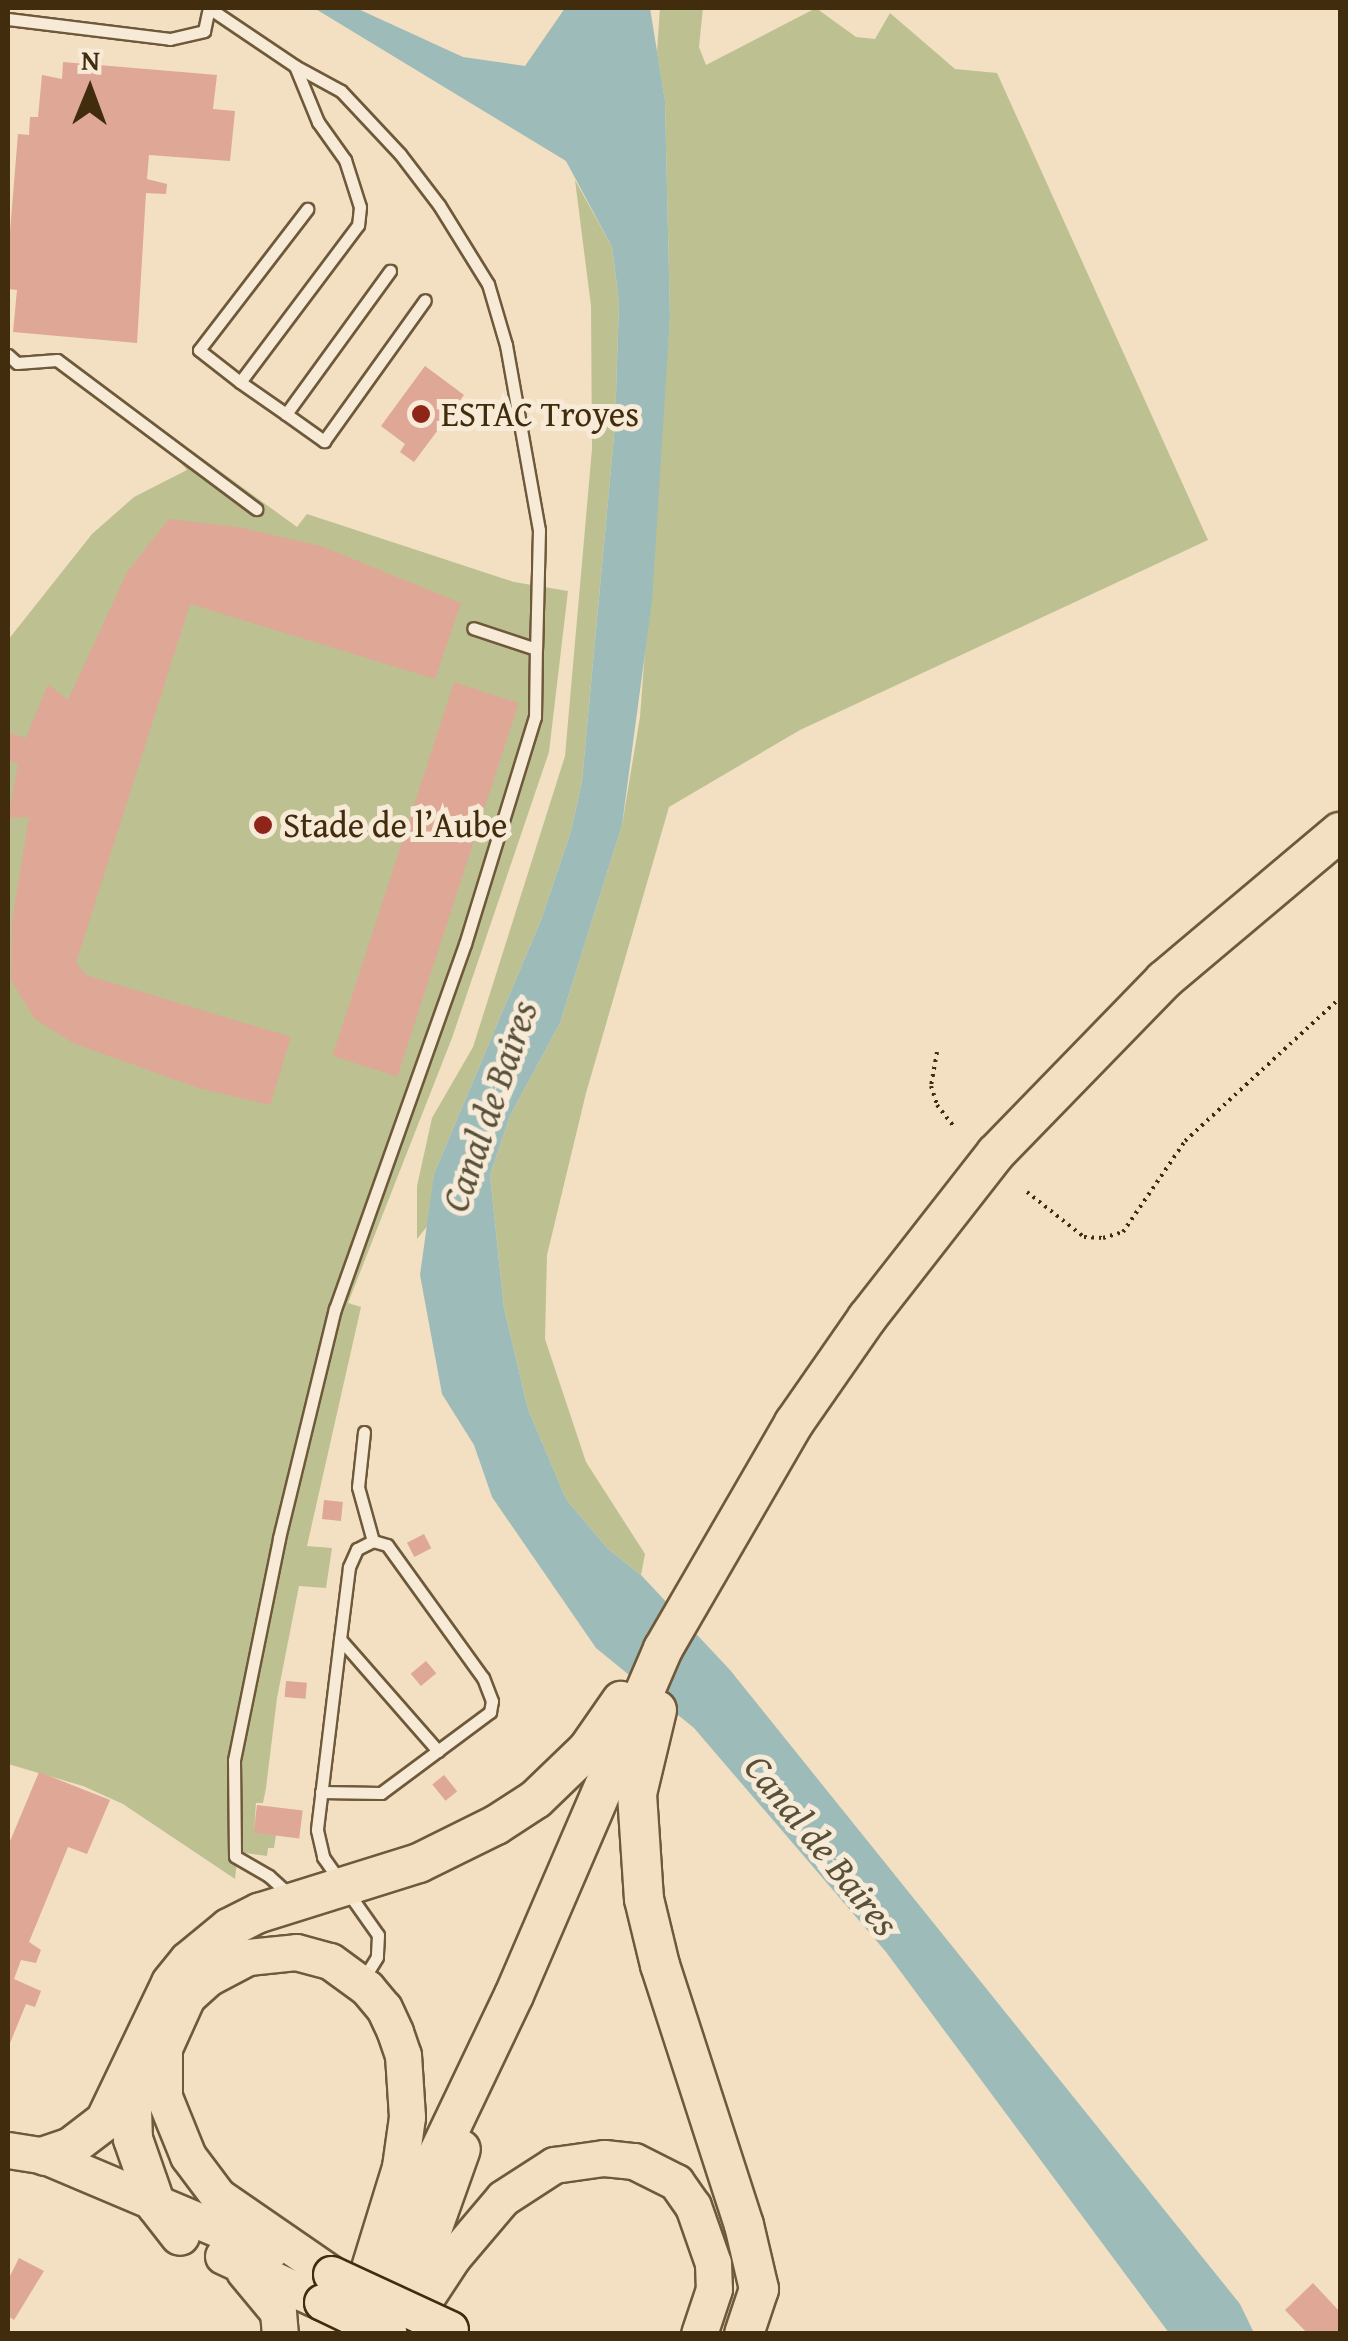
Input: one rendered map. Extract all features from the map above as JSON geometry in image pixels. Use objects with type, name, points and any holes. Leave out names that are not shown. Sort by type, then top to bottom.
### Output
[{"type":"highway","points":[[20,2155],[72,2147],[105,2120],[131,2075],[148,2025],[189,1961],[228,1928],[296,1900],[419,1863],[496,1825],[536,1799],[587,1750],[636,1711],[699,1599],[749,1497],[867,1318],[996,1153],[1164,980],[1340,832]]},
{"type":"highway","points":[[352,2334],[514,1995],[663,1649],[699,1599]]},
{"type":"highway","points":[[636,1711],[644,1899],[660,1966],[731,2174],[774,2334]]},
{"type":"highway","points":[[396,2334],[514,1995]]},
{"type":"highway","points":[[131,2075],[133,2139],[156,2205],[180,2236]]},
{"type":"highway","points":[[744,2334],[759,2289]]},
{"type":"main road","points":[[352,2334],[400,2167],[408,2090],[395,2032],[384,2008],[361,1983],[330,1961],[296,1952],[248,1956],[208,1978],[187,1997],[164,2048],[164,2098],[188,2156],[218,2196],[326,2288],[396,2334],[503,2198],[554,2165],[604,2158],[634,2162],[676,2182],[693,2206],[714,2263],[714,2288],[699,2334]]},
{"type":"main road","points":[[20,2155],[156,2205],[326,2288]]},
{"type":"main road","points":[[20,2155],[237,2262],[455,2331]]},
{"type":"main road","points":[[237,2262],[278,2312],[280,2334]]},
{"type":"lane","points":[[8,19],[170,39],[204,31],[209,8],[295,66],[341,90],[400,154],[439,205],[488,284],[506,344],[540,530],[534,716],[465,944],[335,1309],[278,1538],[234,1760],[234,1856],[269,1876],[296,1900]]},
{"type":"lane","points":[[240,382],[358,225],[360,207],[345,160],[318,122],[295,66]]},
{"type":"lane","points":[[307,209],[199,350],[240,382],[324,441],[425,300]]},
{"type":"lane","points":[[286,414],[390,271]]},
{"type":"lane","points":[[8,355],[17,363],[57,360],[256,509]]},
{"type":"lane","points":[[472,628],[536,650]]},
{"type":"lane","points":[[364,1432],[358,1487],[372,1540]]},
{"type":"lane","points":[[322,1792],[381,1793],[490,1712],[492,1701],[483,1678],[420,1597],[387,1545],[372,1540],[357,1549],[349,1567],[317,1830],[323,1857],[378,1934],[377,1956],[361,1983]]},
{"type":"lane","points":[[340,1639],[438,1751]]},
{"type":"path","points":[[1027,1192],[1084,1237],[1104,1238],[1123,1232],[1185,1141],[1340,998]]},
{"type":"path","points":[[938,1052],[931,1086],[936,1106],[954,1127]]},
{"type":"green space","points":[[660,8],[703,8],[699,47],[706,65],[816,8],[856,37],[875,39],[890,13],[955,69],[997,73],[1208,540],[800,730],[669,807],[586,1093],[547,1255],[545,1339],[586,1462],[645,1554],[641,1575],[608,1549],[566,1499],[528,1409],[504,1308],[490,1175],[510,1116],[560,1023],[622,825],[640,717],[670,317],[665,102],[657,52]]},
{"type":"green space","points":[[575,180],[612,247],[619,301],[615,425],[582,781],[571,831],[541,920],[434,1174],[429,1224],[417,1239],[417,1186],[432,1118],[473,1047],[565,756],[592,449],[591,306]]},
{"type":"green space","points":[[191,450],[297,527],[307,514],[514,582],[568,591],[549,752],[452,1038],[348,1303],[361,1307],[307,1546],[332,1548],[326,1588],[299,1586],[277,1698],[266,1788],[263,1803],[256,1803],[254,1832],[276,1835],[274,1848],[268,1848],[267,1856],[238,1852],[235,1879],[123,1804],[83,1786],[8,1764],[8,640],[92,534],[134,497],[187,470],[181,463]]},
{"type":"water","name":"Canal de Baires","points":[[314,8],[356,8],[463,57],[525,66],[565,8],[650,8],[665,101],[670,317],[652,601],[622,825],[560,1023],[510,1116],[490,1175],[504,1308],[528,1409],[566,1499],[608,1549],[641,1575],[730,1670],[1240,2304],[1254,2333],[1169,2333],[886,1952],[694,1728],[596,1648],[492,1497],[474,1445],[442,1394],[420,1275],[434,1174],[541,920],[571,831],[582,781],[615,425],[619,301],[612,247],[566,161]]},
{"type":"building","points":[[63,62],[217,75],[213,109],[235,111],[230,161],[149,155],[147,179],[167,184],[166,194],[146,193],[137,343],[13,332],[17,290],[8,289],[8,256],[18,134],[29,135],[30,117],[38,117],[42,75],[62,79]]},
{"type":"building","points":[[425,366],[464,395],[414,462],[400,452],[405,444],[381,426]]},
{"type":"building","points":[[169,519],[237,527],[321,546],[461,603],[435,679],[190,604],[76,963],[86,975],[291,1037],[270,1105],[198,1088],[73,1043],[35,1019],[11,980],[12,921],[29,817],[8,818],[18,764],[8,760],[8,732],[26,738],[48,684],[68,700],[127,572]]},
{"type":"building","points":[[454,682],[519,703],[397,1077],[333,1056]]},
{"type":"building","points":[[324,1500],[343,1502],[341,1521],[322,1519]]},
{"type":"building","points":[[424,1534],[431,1548],[414,1557],[407,1543]]},
{"type":"building","points":[[426,1661],[436,1673],[421,1686],[411,1674]]},
{"type":"building","points":[[286,1681],[307,1683],[306,1699],[285,1697]]},
{"type":"building","points":[[39,1772],[110,1800],[87,1854],[68,1847],[29,1942],[41,1950],[36,1963],[21,1960],[14,1979],[41,1991],[35,2007],[26,2004],[8,2048],[8,1846]]},
{"type":"building","points":[[444,1775],[457,1791],[446,1801],[432,1784]]},
{"type":"building","points":[[257,1805],[303,1811],[299,1838],[254,1833]]},
{"type":"building","points":[[19,2258],[44,2271],[14,2320],[8,2316],[8,2280]]},
{"type":"building","points":[[1313,2283],[1340,2312],[1340,2334],[1308,2334],[1285,2310]]},
{"type":"place","name":"ESTAC Troyes","points":[[421,414]]},
{"type":"place","name":"Stade de l’Aube","points":[[263,825]]}]
